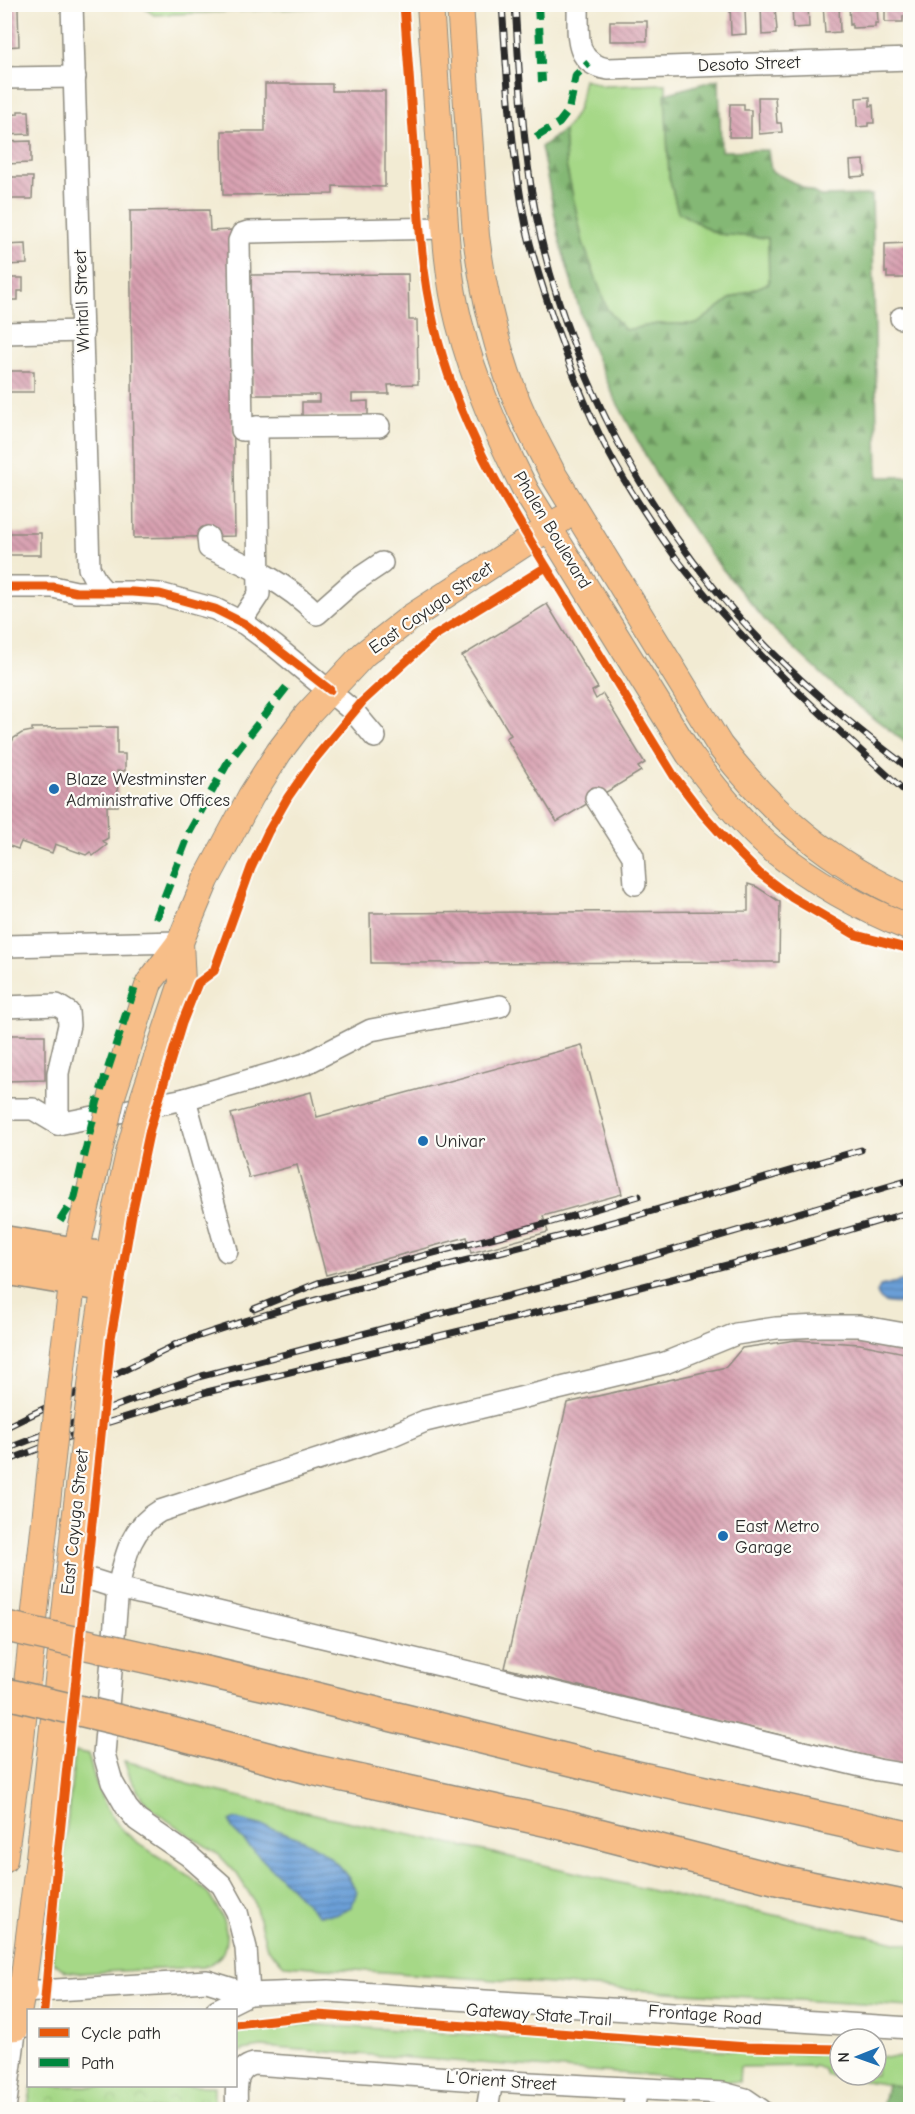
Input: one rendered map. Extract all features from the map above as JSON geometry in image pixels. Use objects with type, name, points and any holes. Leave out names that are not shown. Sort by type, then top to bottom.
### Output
[{"type":"highway","points":[[4,1241],[75,1267]]},
{"type":"highway","points":[[4,1269],[75,1267],[106,1272]]},
{"type":"highway","points":[[4,1616],[45,1635]]},
{"type":"highway","points":[[4,1626],[293,1692],[635,1776],[910,1837]]},
{"type":"highway","points":[[4,1694],[162,1730],[314,1770],[569,1826],[783,1881],[910,1907]]},
{"type":"highway","points":[[4,1704],[45,1703]]},
{"type":"main road","name":"Phalen Boulevard","points":[[430,4],[445,228],[450,274],[459,321],[473,369],[504,447],[526,491],[689,754],[716,790],[769,846],[819,883],[871,912],[910,928]]},
{"type":"main road","name":"Phalen Boulevard","points":[[460,4],[480,272],[490,315],[515,396],[553,474],[720,746],[760,795],[793,826],[830,855],[880,885],[910,898]]},
{"type":"main road","name":"East Cayuga Street","points":[[4,1860],[22,1726],[75,1267],[87,1199],[112,1095],[149,983],[180,942],[206,880],[251,796],[300,724],[330,690],[364,654],[410,618],[576,511]]},
{"type":"main road","name":"East Cayuga Street","points":[[16,2026],[14,1992],[106,1272],[129,1153],[144,1097],[182,983],[180,942]]},
{"type":"street","name":"Whitall Street","points":[[72,4],[89,568],[97,584],[105,592]]},
{"type":"street","name":"Desoto Street","points":[[578,4],[579,44],[583,55],[589,63],[608,69],[910,58]]},
{"type":"street","points":[[4,78],[75,77]]},
{"type":"street","points":[[241,621],[259,594],[259,571],[244,429],[239,241],[242,234],[248,232],[445,228]]},
{"type":"street","points":[[4,333],[83,331]]},
{"type":"street","points":[[244,429],[379,426]]},
{"type":"street","points":[[208,537],[209,548],[259,571],[305,602],[317,614],[352,583],[382,563]]},
{"type":"street","points":[[4,587],[53,587],[76,592],[159,594],[215,609],[241,621],[276,646],[354,712],[375,737]]},
{"type":"street","points":[[596,798],[633,856],[635,884]]},
{"type":"street","points":[[4,946],[180,942]]},
{"type":"street","points":[[4,1007],[57,1005],[68,1012],[69,1025],[58,1072],[58,1124]]},
{"type":"street","points":[[4,1109],[33,1109],[58,1124],[185,1099],[305,1064],[371,1030],[500,1006]]},
{"type":"street","points":[[185,1099],[227,1251]]},
{"type":"street","points":[[249,1994],[244,1939],[237,1912],[222,1885],[188,1855],[137,1820],[126,1808],[112,1782],[104,1754],[118,1588],[128,1547],[144,1523],[160,1511],[388,1437],[425,1420],[665,1363],[736,1334],[776,1328],[859,1326],[910,1335]]},
{"type":"street","points":[[69,1575],[878,1770],[910,1773]]},
{"type":"street","name":"Frontage Road","points":[[14,1992],[207,1981],[249,1994],[328,1991],[910,2028]]},
{"type":"street","name":"Frontage Road","points":[[218,2009],[249,1994]]},
{"type":"street","name":"East Cayuga Street","points":[[5,2109],[16,2026]]},
{"type":"street","name":"L'Orient Street","points":[[237,2109],[237,2082],[242,2069],[254,2064],[492,2081],[635,2099],[723,2093],[745,2099],[759,2108]]},
{"type":"street","points":[[487,2109],[492,2081]]},
{"type":"green space","points":[[140,5],[336,5],[154,15]]},
{"type":"green space","points":[[584,79],[603,86],[666,84],[669,177],[678,212],[717,234],[768,238],[769,283],[730,299],[697,324],[657,324],[625,330],[607,309],[583,243],[566,165],[564,130],[577,111]]},
{"type":"green space","points":[[719,79],[721,151],[768,150],[771,171],[820,196],[872,195],[878,477],[910,477],[910,746],[843,694],[768,624],[709,553],[660,482],[615,399],[588,339],[561,246],[541,147],[564,130],[566,165],[583,243],[607,309],[625,330],[657,324],[697,324],[730,299],[769,283],[768,238],[717,234],[678,212],[669,177],[665,94]]},
{"type":"green space","points":[[75,1751],[88,1754],[101,1796],[117,1824],[138,1843],[193,1880],[215,1904],[223,1920],[226,1935],[223,1953],[213,1962],[203,1967],[80,1973],[65,1971],[52,1961]]},
{"type":"green space","points":[[124,1761],[148,1767],[187,1784],[305,1812],[700,1902],[757,1911],[910,1945],[910,2007],[284,1965],[267,1948],[254,1901],[237,1874],[219,1855],[161,1816],[143,1800],[131,1780]]},
{"type":"green space","points":[[304,2024],[675,2048],[828,2054],[828,2075],[823,2068],[813,2066],[812,2068],[807,2066],[740,2067],[739,2082],[261,2047],[237,2053],[237,2032]]},
{"type":"green space","points":[[888,2057],[910,2058],[910,2088],[888,2085]]},
{"type":"green space","points":[[888,2084],[910,2088],[910,2109],[882,2109]]},
{"type":"green space","points":[[32,2087],[214,2087],[214,2109],[27,2109]]},
{"type":"water","points":[[910,1279],[910,1302],[891,1304],[879,1298],[877,1293],[880,1286]]},
{"type":"water","points":[[236,1819],[289,1834],[320,1850],[334,1861],[357,1892],[351,1907],[338,1914],[318,1915],[232,1829],[230,1821]]},
{"type":"building","points":[[730,4],[742,4],[742,10],[745,10],[746,34],[731,35]]},
{"type":"building","points":[[761,4],[777,4],[778,8],[775,8],[776,34],[762,35]]},
{"type":"building","points":[[792,4],[808,4],[809,27],[793,28]]},
{"type":"building","points":[[823,4],[839,4],[840,32],[825,33]]},
{"type":"building","points":[[849,4],[877,4],[878,23],[875,23],[875,27],[852,28]]},
{"type":"building","points":[[885,4],[907,4],[907,16],[903,16],[903,22],[885,22]]},
{"type":"building","points":[[18,8],[19,46],[4,47],[4,9]]},
{"type":"building","points":[[610,21],[647,21],[647,41],[610,41]]},
{"type":"building","points":[[265,84],[332,84],[332,91],[385,91],[385,187],[333,186],[333,194],[223,195],[222,131],[265,131]]},
{"type":"building","points":[[758,97],[775,97],[777,123],[781,123],[782,132],[759,134]]},
{"type":"building","points":[[870,97],[874,123],[857,127],[856,98]]},
{"type":"building","points":[[730,104],[744,104],[744,110],[751,110],[751,137],[729,137]]},
{"type":"building","points":[[18,111],[29,111],[30,134],[4,135],[4,115],[18,114]]},
{"type":"building","points":[[31,141],[31,163],[4,164],[4,142]]},
{"type":"building","points":[[864,160],[865,176],[851,177],[850,161]]},
{"type":"building","points":[[4,177],[33,177],[32,199],[4,199]]},
{"type":"building","points":[[209,210],[210,231],[231,230],[235,536],[134,538],[130,211]]},
{"type":"building","points":[[907,243],[907,278],[887,278],[885,244]]},
{"type":"building","points":[[26,244],[27,264],[4,265],[4,245]]},
{"type":"building","points":[[408,274],[409,320],[417,320],[418,384],[388,385],[389,394],[352,394],[352,402],[368,401],[368,415],[302,416],[302,402],[319,402],[319,395],[253,395],[251,275]]},
{"type":"building","points":[[5,278],[23,278],[23,291],[18,291],[18,300],[5,300]]},
{"type":"building","points":[[4,371],[34,371],[34,392],[4,392]]},
{"type":"building","points":[[8,533],[41,533],[41,555],[7,555]]},
{"type":"building","points":[[547,604],[598,688],[592,691],[596,699],[603,694],[645,763],[638,767],[641,771],[557,822],[506,738],[511,735],[462,656]]},
{"type":"building","points":[[117,727],[117,754],[125,754],[125,771],[117,771],[118,806],[107,806],[108,838],[103,841],[107,845],[93,856],[90,852],[86,855],[55,844],[52,853],[21,842],[18,849],[4,844],[4,751],[6,746],[9,747],[14,738],[32,731],[32,728]]},
{"type":"building","points":[[748,884],[780,902],[779,962],[371,963],[370,913],[748,911]]},
{"type":"building","points":[[4,1035],[45,1035],[45,1080],[4,1081]]},
{"type":"building","name":"Univar","points":[[582,1045],[622,1194],[543,1216],[548,1232],[471,1253],[467,1237],[326,1275],[297,1165],[249,1178],[231,1114],[311,1092],[317,1117]]},
{"type":"building","name":"East Metro Garage","points":[[796,1340],[860,1344],[910,1354],[910,1764],[908,1766],[505,1668],[567,1403],[726,1367],[742,1348]]},
{"type":"railway","points":[[502,4],[513,143],[529,238],[535,263],[560,336],[583,399],[602,440],[654,527],[676,558],[729,622],[818,711],[910,796]]},
{"type":"railway","points":[[515,4],[526,151],[541,238],[572,341],[616,439],[672,531],[738,616],[820,697],[910,769]]},
{"type":"railway","points":[[174,1345],[314,1300],[589,1229],[861,1150]]},
{"type":"railway","points":[[4,1450],[127,1402],[202,1376],[577,1278],[910,1180]]},
{"type":"railway","points":[[254,1309],[318,1283],[545,1224],[639,1196]]},
{"type":"railway","points":[[4,1462],[103,1424],[207,1392],[747,1260],[910,1212]]},
{"type":"railway","points":[[4,1428],[180,1343]]},
{"type":"marked path","points":[[538,4],[542,82]]},
{"type":"marked path","points":[[536,137],[559,123],[569,110],[576,75],[589,63]]},
{"type":"marked path","points":[[156,919],[190,831],[228,762],[289,684]]},
{"type":"marked path","points":[[60,1221],[74,1199],[97,1102],[137,981]]},
{"type":"cycle path","points":[[404,4],[420,230],[430,306],[444,361],[456,396],[485,461],[538,554],[674,776],[703,814],[759,873],[791,897],[856,935],[910,949]]},
{"type":"cycle path","points":[[44,2009],[111,1338],[132,1214],[150,1129],[182,1023],[198,983],[214,971],[251,868],[268,832],[288,797],[313,761],[362,702],[434,636],[546,567]]},
{"type":"cycle path","points":[[4,587],[53,587],[76,592],[160,594],[215,609],[245,624],[330,690]]},
{"type":"cycle path","name":"Gateway State Trail","points":[[237,2024],[318,2015],[747,2047],[828,2049]]},
{"type":"place","name":"Blaze Westminster Administrative Offices","points":[[54,789]]},
{"type":"place","name":"Univar","points":[[423,1141]]},
{"type":"place","name":"East Metro Garage","points":[[723,1536]]}]
